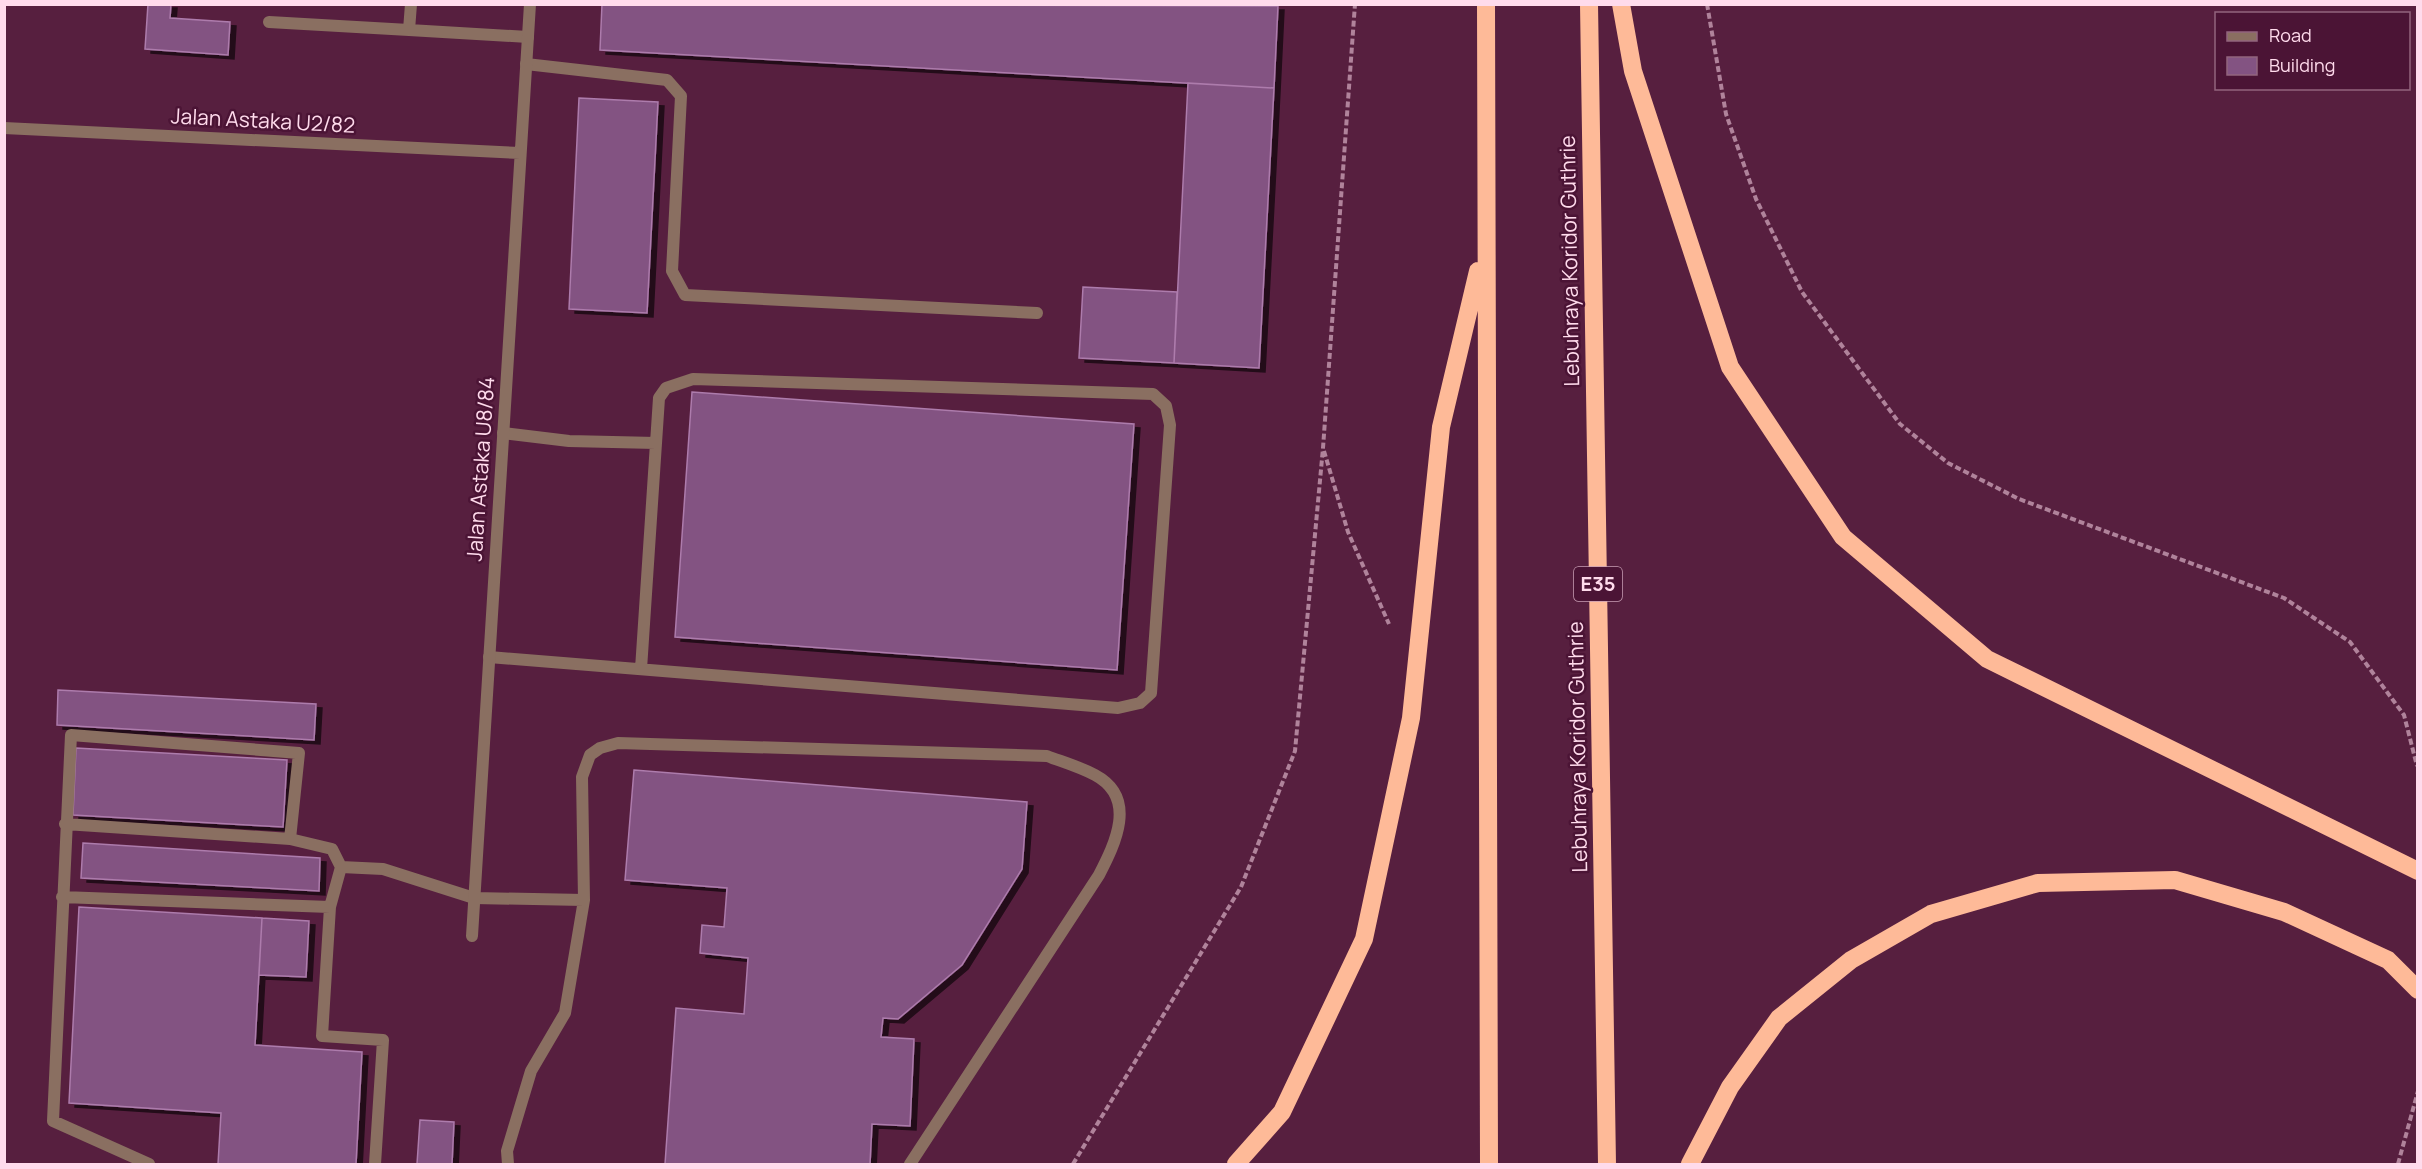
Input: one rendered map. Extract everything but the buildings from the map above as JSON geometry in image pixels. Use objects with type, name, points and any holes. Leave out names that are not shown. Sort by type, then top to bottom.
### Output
[{"type":"highway","points":[[1486,4],[1489,1164]]},
{"type":"highway","name":"Lebuhraya Koridor Guthrie","points":[[1589,4],[1607,1164]]},
{"type":"highway","points":[[1622,4],[1633,71],[1730,367],[1843,537],[1987,659],[2418,871]]},
{"type":"highway","points":[[1236,1164],[1282,1112],[1364,939],[1411,718],[1441,427],[1485,241]]},
{"type":"highway","points":[[1690,1164],[1730,1087],[1779,1018],[1851,960],[1931,914],[2038,883],[2175,880],[2284,912],[2388,960],[2418,990]]},
{"type":"street","points":[[409,30],[411,4]]},
{"type":"street","name":"Jalan Astaka U8/84","points":[[472,936],[530,4]]},
{"type":"street","points":[[269,22],[528,37]]},
{"type":"street","points":[[526,64],[666,80],[681,96],[672,271],[685,295],[1038,313]]},
{"type":"street","name":"Jalan Astaka U2/82","points":[[4,128],[520,153]]},
{"type":"street","points":[[489,657],[1118,708],[1140,703],[1151,693],[1170,425],[1166,405],[1153,394],[693,379],[666,388],[659,398],[641,669]]},
{"type":"street","points":[[503,433],[569,441],[656,443]]},
{"type":"street","points":[[149,1164],[53,1121],[70,735],[299,753],[290,839]]},
{"type":"street","points":[[508,1164],[507,1151],[531,1071],[565,1013],[584,900],[582,777],[590,755],[600,748],[618,743],[1047,756],[1097,776],[1109,786],[1118,801],[1120,822],[1116,841],[1099,875],[910,1164]]},
{"type":"street","points":[[65,824],[290,839],[333,849],[341,867],[330,907],[322,1036],[383,1040],[375,1164]]},
{"type":"street","points":[[341,867],[383,869],[474,898],[584,900]]},
{"type":"street","points":[[62,897],[330,907]]},
{"type":"path","points":[[1073,1164],[1241,887],[1295,751],[1323,448],[1355,4]]},
{"type":"path","points":[[1707,4],[1726,114],[1756,199],[1802,292],[1900,424],[1948,463],[2019,499],[2284,598],[2350,642],[2404,715],[2417,766]]},
{"type":"path","points":[[1323,448],[1348,532],[1393,635]]},
{"type":"path","points":[[2398,1164],[2418,1091]]}]
